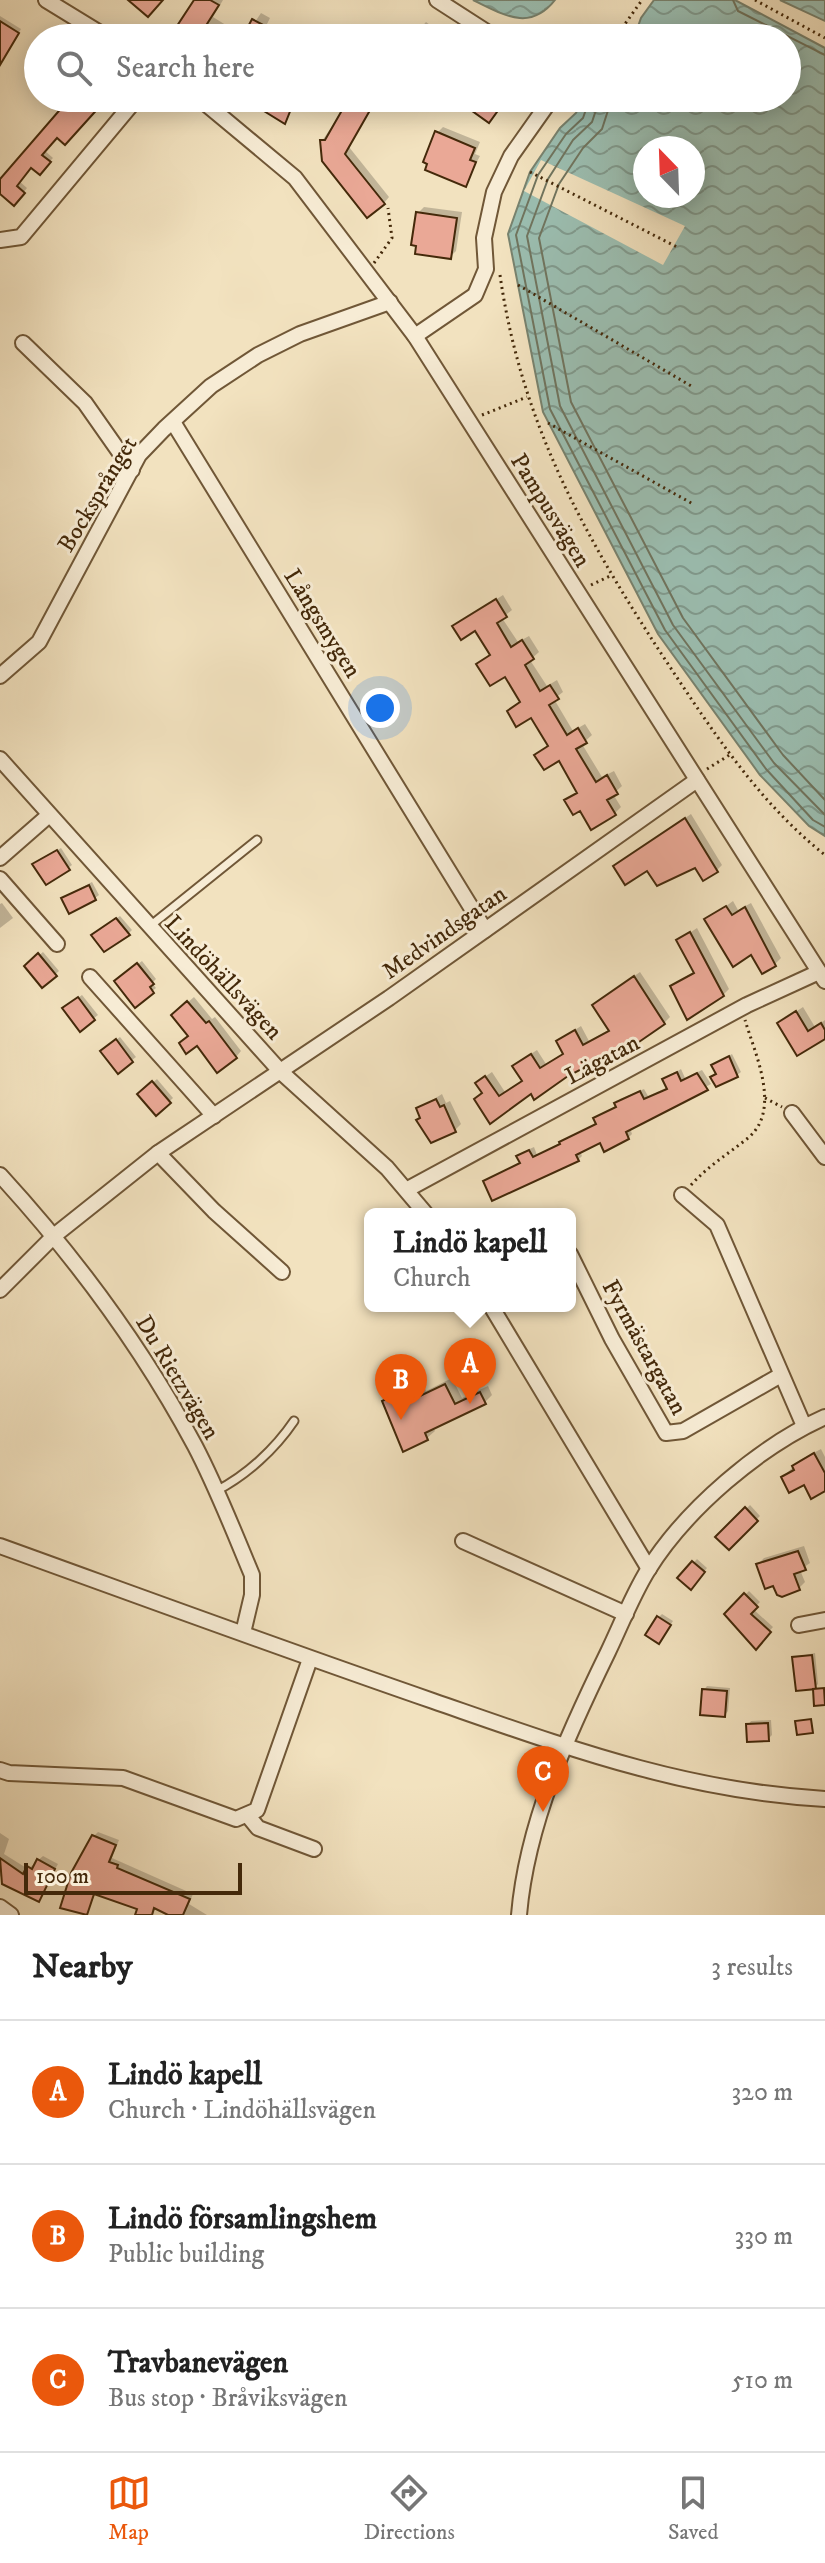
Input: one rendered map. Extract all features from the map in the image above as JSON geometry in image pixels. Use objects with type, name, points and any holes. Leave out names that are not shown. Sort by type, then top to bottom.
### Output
[{"type":"street","points":[[46,0],[85,24]]},
{"type":"street","points":[[437,0],[472,24]]},
{"type":"street","points":[[0,240],[21,237],[125,112]]},
{"type":"street","name":"Pampusvägen","points":[[216,112],[295,178],[415,336],[823,974]]},
{"type":"street","points":[[415,336],[475,295],[486,269],[484,238],[494,192],[511,156],[542,112]]},
{"type":"street","name":"Bocksprånget","points":[[0,676],[39,642],[139,455],[173,422],[211,386],[258,355],[300,334],[390,302]]},
{"type":"street","points":[[23,343],[85,403],[132,470]]},
{"type":"street","name":"Långsmygen","points":[[173,422],[485,930]]},
{"type":"street","name":"Lindöhällsvägen","points":[[0,759],[148,928],[281,1072],[408,1189],[422,1208]]},
{"type":"street","name":"Medvindsgatan","points":[[0,1290],[55,1235],[158,1153],[281,1072],[697,780]]},
{"type":"street","points":[[0,858],[48,816]]},
{"type":"street","points":[[0,879],[57,944]]},
{"type":"street","name":"Lägatan","points":[[408,1189],[741,1009],[823,974]]},
{"type":"street","points":[[90,977],[214,1116]]},
{"type":"street","points":[[792,1113],[825,1157]]},
{"type":"street","points":[[158,1153],[214,1211],[282,1272]]},
{"type":"street","name":"Du Rietzvägen","points":[[0,1175],[55,1235],[144,1357],[216,1491],[252,1575],[252,1595],[243,1633]]},
{"type":"street","points":[[682,1195],[717,1225],[804,1426]]},
{"type":"street","name":"Fyrmästargatan","points":[[576,1266],[612,1339],[666,1433],[683,1431],[781,1375]]},
{"type":"street","points":[[495,1312],[649,1569]]},
{"type":"street","points":[[519,1915],[532,1849],[562,1746],[649,1569],[702,1504],[735,1475],[804,1426],[825,1417]]},
{"type":"street","points":[[463,1541],[626,1614]]},
{"type":"street","points":[[0,1546],[310,1659],[643,1772],[766,1796],[825,1799]]},
{"type":"street","points":[[799,1625],[825,1620]]},
{"type":"street","points":[[0,1770],[9,1773],[123,1778],[236,1819],[249,1817],[257,1810],[310,1659]]},
{"type":"street","points":[[249,1817],[258,1828],[314,1849]]},
{"type":"street","points":[[0,1907],[11,1915]]},
{"type":"lane","points":[[148,928],[257,840]]},
{"type":"lane","points":[[216,1491],[232,1483],[280,1442],[294,1421]]},
{"type":"path","points":[[625,24],[642,0]]},
{"type":"path","points":[[755,0],[799,24]]},
{"type":"path","points":[[801,25],[825,38]]},
{"type":"path","points":[[530,172],[677,247]]},
{"type":"path","points":[[368,272],[392,238],[388,208]]},
{"type":"path","points":[[500,273],[527,397],[566,493],[611,576],[758,790],[825,855]]},
{"type":"path","points":[[518,285],[693,387]]},
{"type":"path","points":[[469,421],[527,397]]},
{"type":"path","points":[[548,423],[693,504]]},
{"type":"path","points":[[577,591],[611,576]]},
{"type":"path","points":[[697,780],[731,754]]},
{"type":"path","points":[[682,1195],[706,1168],[759,1126],[765,1098],[741,1009]]},
{"type":"water","points":[[473,0],[555,0],[536,16],[516,18]]},
{"type":"water","points":[[654,0],[735,0],[780,24],[639,24]]},
{"type":"water","points":[[780,0],[825,0],[825,21]]},
{"type":"water","points":[[801,35],[825,48],[825,836],[809,826],[760,775],[658,634],[543,412],[508,234],[530,172],[560,128],[577,112],[801,112]]},
{"type":"pier","points":[[541,160],[633,202],[633,208],[646,208],[685,226],[663,265],[524,191]]},
{"type":"building","points":[[128,0],[163,0],[148,17]]},
{"type":"building","points":[[194,0],[210,0],[219,5],[207,24],[178,24]]},
{"type":"building","points":[[0,21],[19,33],[0,65]]},
{"type":"building","points":[[58,112],[95,112],[65,145],[57,138],[42,155],[51,162],[40,175],[31,168],[17,186],[25,193],[14,206],[0,194],[0,179]]},
{"type":"building","points":[[266,112],[290,112],[285,124]]},
{"type":"building","points":[[341,112],[369,112],[345,154],[385,204],[367,218],[322,161],[320,140],[325,140]]},
{"type":"building","points":[[474,112],[497,112],[489,123]]},
{"type":"building","points":[[435,131],[475,148],[470,160],[476,162],[466,187],[425,170],[427,164],[423,162]]},
{"type":"building","points":[[416,212],[457,218],[451,259],[415,254],[416,246],[411,245]]},
{"type":"building","points":[[496,599],[507,617],[497,623],[511,647],[522,640],[534,659],[525,665],[540,691],[550,685],[559,699],[549,705],[567,735],[578,728],[587,743],[576,749],[596,782],[607,775],[618,794],[607,800],[616,815],[591,830],[580,811],[573,815],[564,800],[577,793],[559,761],[544,770],[534,755],[548,746],[531,718],[516,727],[507,711],[520,702],[505,677],[490,686],[476,664],[490,655],[475,631],[461,640],[452,626]]},
{"type":"building","points":[[685,818],[718,872],[703,881],[695,868],[657,886],[647,871],[625,885],[613,866]]},
{"type":"building","points":[[57,850],[70,870],[46,885],[32,864]]},
{"type":"building","points":[[89,885],[96,900],[69,914],[61,898]]},
{"type":"building","points":[[726,906],[732,915],[745,907],[776,966],[762,974],[751,955],[733,967],[704,919]]},
{"type":"building","points":[[116,918],[130,935],[104,952],[91,935]]},
{"type":"building","points":[[690,932],[724,996],[687,1020],[670,986],[694,973],[676,940]]},
{"type":"building","points":[[38,953],[57,976],[42,988],[24,966]]},
{"type":"building","points":[[137,963],[154,984],[150,987],[154,993],[135,1008],[114,981]]},
{"type":"building","points":[[634,976],[665,1024],[623,1053],[620,1049],[568,1076],[534,1100],[531,1094],[490,1124],[474,1099],[482,1093],[475,1083],[485,1076],[499,1096],[522,1081],[512,1066],[531,1054],[540,1068],[563,1054],[556,1041],[575,1030],[583,1045],[609,1031],[592,1005]]},
{"type":"building","points":[[78,997],[95,1020],[80,1032],[62,1008]]},
{"type":"building","points":[[187,1001],[206,1023],[209,1021],[237,1058],[217,1073],[197,1046],[186,1054],[179,1043],[188,1036],[171,1015]]},
{"type":"building","points":[[796,1011],[808,1031],[821,1023],[825,1030],[825,1039],[797,1056],[777,1023]]},
{"type":"building","points":[[116,1039],[133,1062],[118,1074],[100,1051]]},
{"type":"building","points":[[729,1056],[738,1077],[716,1087],[710,1077],[716,1074],[711,1065]]},
{"type":"building","points":[[677,1072],[681,1081],[697,1073],[708,1090],[626,1132],[629,1139],[604,1152],[600,1143],[576,1155],[579,1161],[492,1201],[483,1181],[520,1163],[516,1156],[529,1150],[533,1157],[560,1144],[596,1124],[593,1118],[616,1107],[614,1103],[640,1091],[644,1099],[667,1089],[662,1079]]},
{"type":"building","points":[[152,1081],[171,1103],[156,1116],[137,1094]]},
{"type":"building","points":[[436,1099],[440,1107],[444,1105],[456,1132],[431,1143],[416,1120],[420,1118],[416,1108]]},
{"type":"building","points":[[445,1384],[455,1404],[480,1392],[486,1404],[425,1433],[428,1440],[403,1452],[382,1401],[413,1386],[418,1397]]},
{"type":"building","points":[[814,1453],[825,1473],[825,1491],[811,1499],[804,1485],[789,1493],[781,1477],[794,1470],[792,1466]]},
{"type":"building","points":[[745,1507],[758,1521],[729,1550],[715,1537]]},
{"type":"building","points":[[798,1551],[806,1570],[794,1574],[800,1590],[782,1597],[777,1595],[773,1586],[765,1589],[756,1564]]},
{"type":"building","points":[[692,1561],[705,1572],[691,1590],[677,1578]]},
{"type":"building","points":[[744,1593],[758,1607],[751,1614],[771,1632],[756,1650],[724,1614]]},
{"type":"building","points":[[657,1616],[671,1625],[659,1644],[645,1635]]},
{"type":"building","points":[[812,1655],[816,1689],[796,1691],[792,1657]]},
{"type":"building","points":[[824,1688],[825,1705],[814,1706],[813,1689]]},
{"type":"building","points":[[702,1689],[727,1691],[725,1717],[700,1715]]},
{"type":"building","points":[[811,1719],[813,1733],[797,1735],[795,1721]]},
{"type":"building","points":[[768,1723],[769,1741],[747,1742],[746,1724]]},
{"type":"building","points":[[92,1835],[116,1845],[109,1862],[118,1865],[117,1868],[190,1899],[183,1915],[168,1915],[154,1908],[152,1915],[135,1915],[137,1909],[94,1894],[87,1915],[60,1908],[71,1873]]},
{"type":"building","points":[[0,1858],[23,1874],[27,1866],[32,1869],[37,1859],[55,1869],[39,1902],[2,1884]]},
{"type":"place","name":"Lindö kapell","points":[[470,1404]]},
{"type":"place","name":"Lindö församlingshem","points":[[401,1420]]},
{"type":"place","name":"Travbanevägen","points":[[543,1812]]}]
